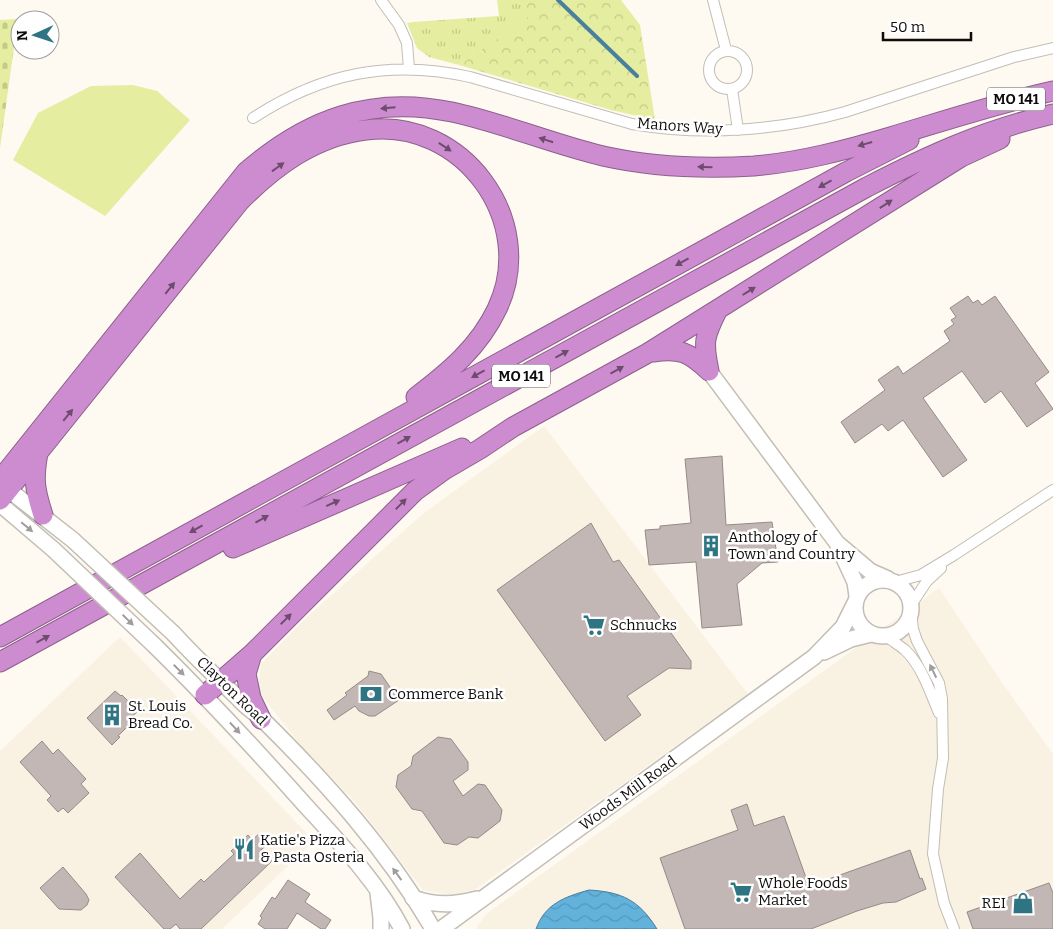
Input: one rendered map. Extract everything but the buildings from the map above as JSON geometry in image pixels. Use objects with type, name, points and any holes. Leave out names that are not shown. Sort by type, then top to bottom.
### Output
[{"type":"highway","name":"MO 141","points":[[0,636],[846,172],[924,132],[979,110],[1053,90]]},
{"type":"highway","points":[[2,491],[246,172],[268,153],[319,123],[342,115],[370,109],[426,108],[453,112],[604,156],[651,164],[716,168],[756,166],[808,158],[843,150],[979,110]]},
{"type":"highway","name":"MO 141","points":[[0,662],[874,183],[945,148],[969,139],[1025,120],[1053,116]]},
{"type":"highway","points":[[205,695],[252,654],[415,491],[444,470],[513,427],[648,353],[961,158],[1053,116]]},
{"type":"highway","points":[[0,459],[30,452],[240,202],[275,168],[314,145],[338,135],[367,129],[392,129],[416,134],[439,142],[461,157],[476,172],[491,192],[501,212],[507,236],[509,260],[506,284],[498,307],[473,348],[434,383],[361,438]]},
{"type":"highway","points":[[710,370],[705,343],[706,332],[717,311]]},
{"type":"highway","points":[[648,353],[670,350],[684,352],[696,357],[710,370]]},
{"type":"highway","points":[[97,608],[388,479],[513,427]]},
{"type":"highway","points":[[30,452],[35,490],[43,515]]},
{"type":"highway","points":[[252,654],[246,674],[251,698],[261,719]]},
{"type":"main road","points":[[710,370],[837,543],[855,582],[856,599],[854,610],[860,624],[878,635],[893,635],[905,626],[911,609],[906,591],[892,581],[870,571],[837,543]]},
{"type":"main road","name":"Clayton Road","points":[[2,491],[43,515],[73,540],[174,634],[240,701],[261,719],[359,824],[413,898],[433,929]]},
{"type":"main road","name":"Clayton Road","points":[[2,491],[54,550],[205,695],[284,779],[341,844],[377,890],[402,929]]},
{"type":"main road","points":[[856,599],[866,584],[880,579],[892,581]]},
{"type":"main road","name":"Woods Mill Road","points":[[814,658],[843,627],[856,599]]},
{"type":"main road","name":"Woods Mill Road","points":[[441,929],[814,658],[851,639],[878,635]]},
{"type":"main road","points":[[377,890],[381,929]]},
{"type":"main road","points":[[413,898],[424,902],[444,904],[484,898]]},
{"type":"street","points":[[381,0],[399,25],[407,43],[410,69]]},
{"type":"street","points":[[713,0],[726,50]]},
{"type":"street","name":"Manors Way","points":[[253,118],[287,98],[326,81],[355,73],[388,69],[410,69],[445,72],[470,77],[632,124],[658,128],[738,130],[772,127],[826,117],[1014,57],[1053,48]]},
{"type":"street","points":[[726,50],[740,54],[747,66],[746,77],[741,84],[732,89],[720,87],[710,78],[710,64],[714,57],[719,52],[726,50]]},
{"type":"street","points":[[732,89],[738,130]]},
{"type":"street","points":[[892,581],[921,575],[1053,490]]},
{"type":"street","points":[[954,555],[927,581],[911,609],[913,628],[917,641],[939,682],[942,699],[941,718],[944,758],[938,789],[933,854],[944,903],[954,929]]},
{"type":"street","points":[[878,635],[905,650],[912,658],[920,670],[941,718]]},
{"type":"shaded area","points":[[544,426],[748,694],[476,889],[452,895],[423,890],[355,802],[299,743],[258,691],[261,664],[307,617],[424,513]]},
{"type":"shaded area","points":[[939,588],[1003,684],[1053,754],[1053,929],[476,929],[486,914]]},
{"type":"shaded area","points":[[120,637],[314,841],[222,929],[0,929],[0,751]]},
{"type":"green space","points":[[497,0],[512,0],[537,13],[459,65],[429,57],[417,48],[407,23],[499,16]]},
{"type":"green space","points":[[512,0],[621,0],[640,25],[655,120],[611,110],[459,65],[536,13]]},
{"type":"green space","points":[[10,19],[10,60],[12,60],[0,148],[0,20]]},
{"type":"green space","points":[[133,85],[157,91],[190,120],[105,216],[13,160],[38,113],[91,86]]},
{"type":"water","points":[[589,890],[611,893],[629,899],[643,911],[657,929],[536,929],[545,913],[556,903]]},
{"type":"waterway","points":[[558,0],[637,76]]},
{"type":"place","name":"Anthology of Town and Country","points":[[711,546]]},
{"type":"place","name":"Schnucks","points":[[594,625]]},
{"type":"place","name":"Commerce Bank","points":[[371,694]]},
{"type":"place","name":"St. Louis Bread Co.","points":[[112,715]]},
{"type":"place","name":"Katie's Pizza & Pasta Osteria","points":[[244,849]]},
{"type":"place","name":"Whole Foods Market","points":[[741,892]]},
{"type":"place","name":"REI","points":[[1023,903]]}]
